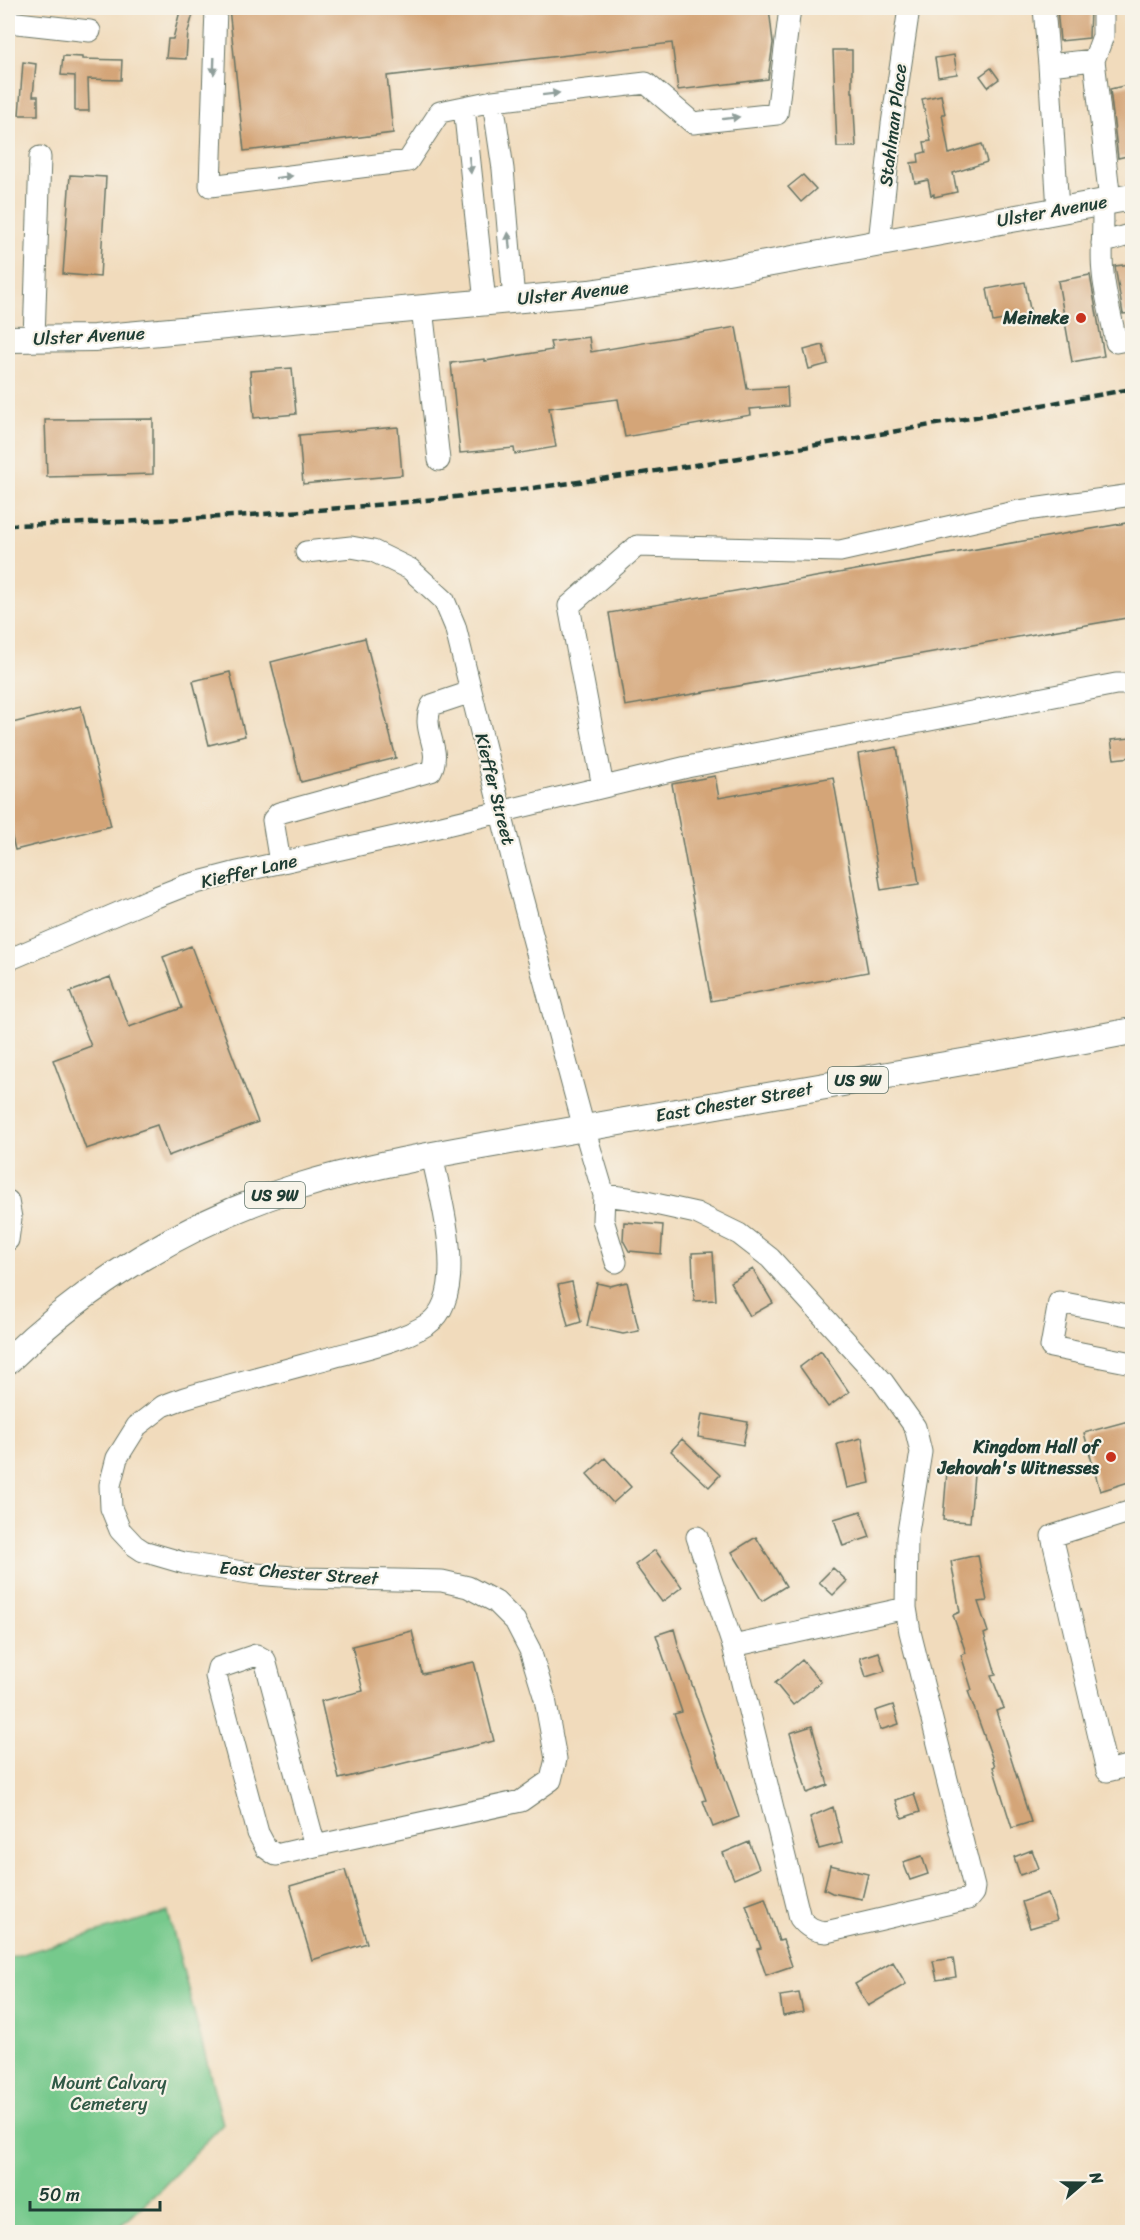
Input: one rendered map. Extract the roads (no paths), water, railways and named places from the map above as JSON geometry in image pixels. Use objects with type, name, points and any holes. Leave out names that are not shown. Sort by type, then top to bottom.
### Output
[{"type":"main road","name":"Ulster Avenue","points":[[8,339],[94,339],[590,293],[695,277],[1115,200]]},
{"type":"main road","name":"East Chester Street","points":[[584,1128],[1132,1031]]},
{"type":"main road","name":"US 9W","points":[[8,1361],[86,1295],[120,1271],[190,1231],[224,1215],[293,1189],[360,1170],[584,1128]]},
{"type":"street","points":[[216,8],[210,186],[408,161],[440,112],[493,101],[646,83],[693,123],[777,114],[790,8]]},
{"type":"street","name":"Stahlman Place","points":[[879,242],[892,124],[909,8]]},
{"type":"street","points":[[1044,8],[1058,210]]},
{"type":"street","points":[[1103,8],[1103,36],[1094,60],[1115,200],[1104,225],[1102,272],[1116,342],[1132,339]]},
{"type":"street","points":[[8,22],[90,32]]},
{"type":"street","points":[[1049,65],[1094,60]]},
{"type":"street","points":[[493,101],[502,169],[514,300]]},
{"type":"street","points":[[464,107],[484,302]]},
{"type":"street","points":[[34,339],[40,157]]},
{"type":"street","points":[[1102,243],[1132,234]]},
{"type":"street","points":[[422,308],[439,460]]},
{"type":"street","points":[[603,787],[569,606],[637,546],[840,551],[1019,511],[1132,495]]},
{"type":"street","name":"Kieffer Street","points":[[306,552],[351,547],[373,551],[410,569],[436,590],[444,600],[455,626],[501,812],[584,1128],[604,1195],[603,1220],[616,1262]]},
{"type":"street","name":"Kieffer Lane","points":[[8,960],[184,886],[687,767],[1116,684],[1132,684]]},
{"type":"street","points":[[280,863],[273,820],[279,813],[431,771],[436,761],[427,715],[432,705],[471,692]]},
{"type":"street","name":"East Chester Street","points":[[315,1846],[521,1801],[551,1780],[556,1759],[542,1689],[530,1650],[515,1621],[496,1602],[468,1587],[442,1581],[305,1578],[256,1574],[184,1563],[143,1551],[120,1530],[111,1508],[110,1485],[117,1458],[137,1426],[163,1407],[184,1398],[409,1334],[430,1323],[440,1312],[450,1280],[447,1227],[432,1155]]},
{"type":"street","points":[[604,1195],[696,1213],[739,1234],[770,1258],[883,1382],[915,1427],[921,1452],[907,1538],[906,1608],[974,1887],[968,1899],[860,1924],[818,1931],[807,1927],[800,1918],[733,1646],[697,1537]]},
{"type":"street","points":[[8,1201],[10,1218],[8,1240]]},
{"type":"street","points":[[1132,1316],[1059,1302],[1051,1347],[1132,1363]]},
{"type":"street","points":[[1132,1511],[1052,1536],[1107,1771],[1132,1765]]},
{"type":"street","points":[[733,1646],[906,1608]]},
{"type":"street","points":[[256,1655],[265,1660],[315,1846],[276,1855],[266,1848],[258,1833],[216,1676],[218,1668],[256,1655]]},
{"type":"railway","points":[[8,525],[143,521],[278,513],[548,486],[768,453],[1132,389]]},
{"type":"place","name":"Meineke","points":[[1081,318]]},
{"type":"place","name":"Kingdom Hall of Jehovah's Witnesses","points":[[1111,1457]]},
{"type":"park label","name":"Mount Calvary Cemetery","points":[[109,2093]]}]
